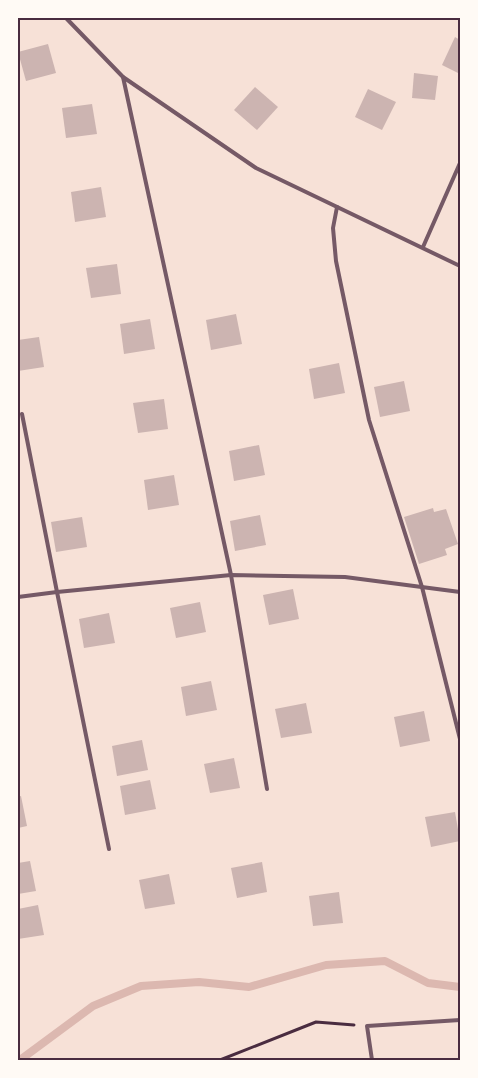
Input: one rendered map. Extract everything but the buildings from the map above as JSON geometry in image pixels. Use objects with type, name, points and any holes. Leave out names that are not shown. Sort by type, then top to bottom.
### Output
[{"type":"lane","points":[[66,18],[123,77],[256,168],[460,266]]},
{"type":"lane","points":[[123,77],[230,575],[267,789]]},
{"type":"lane","points":[[422,247],[460,163]]},
{"type":"lane","points":[[337,207],[333,228],[336,261],[369,420],[422,587],[460,739]]},
{"type":"lane","points":[[22,414],[109,849]]},
{"type":"lane","points":[[18,598],[57,592],[230,575],[345,577],[460,592]]},
{"type":"lane","points":[[372,1060],[367,1026],[460,1020]]},
{"type":"path","points":[[220,1060],[316,1022],[367,1026]]},
{"type":"waterway","points":[[20,1060],[93,1006],[141,986],[199,982],[249,987],[326,965],[385,961],[428,983],[460,987]]}]
